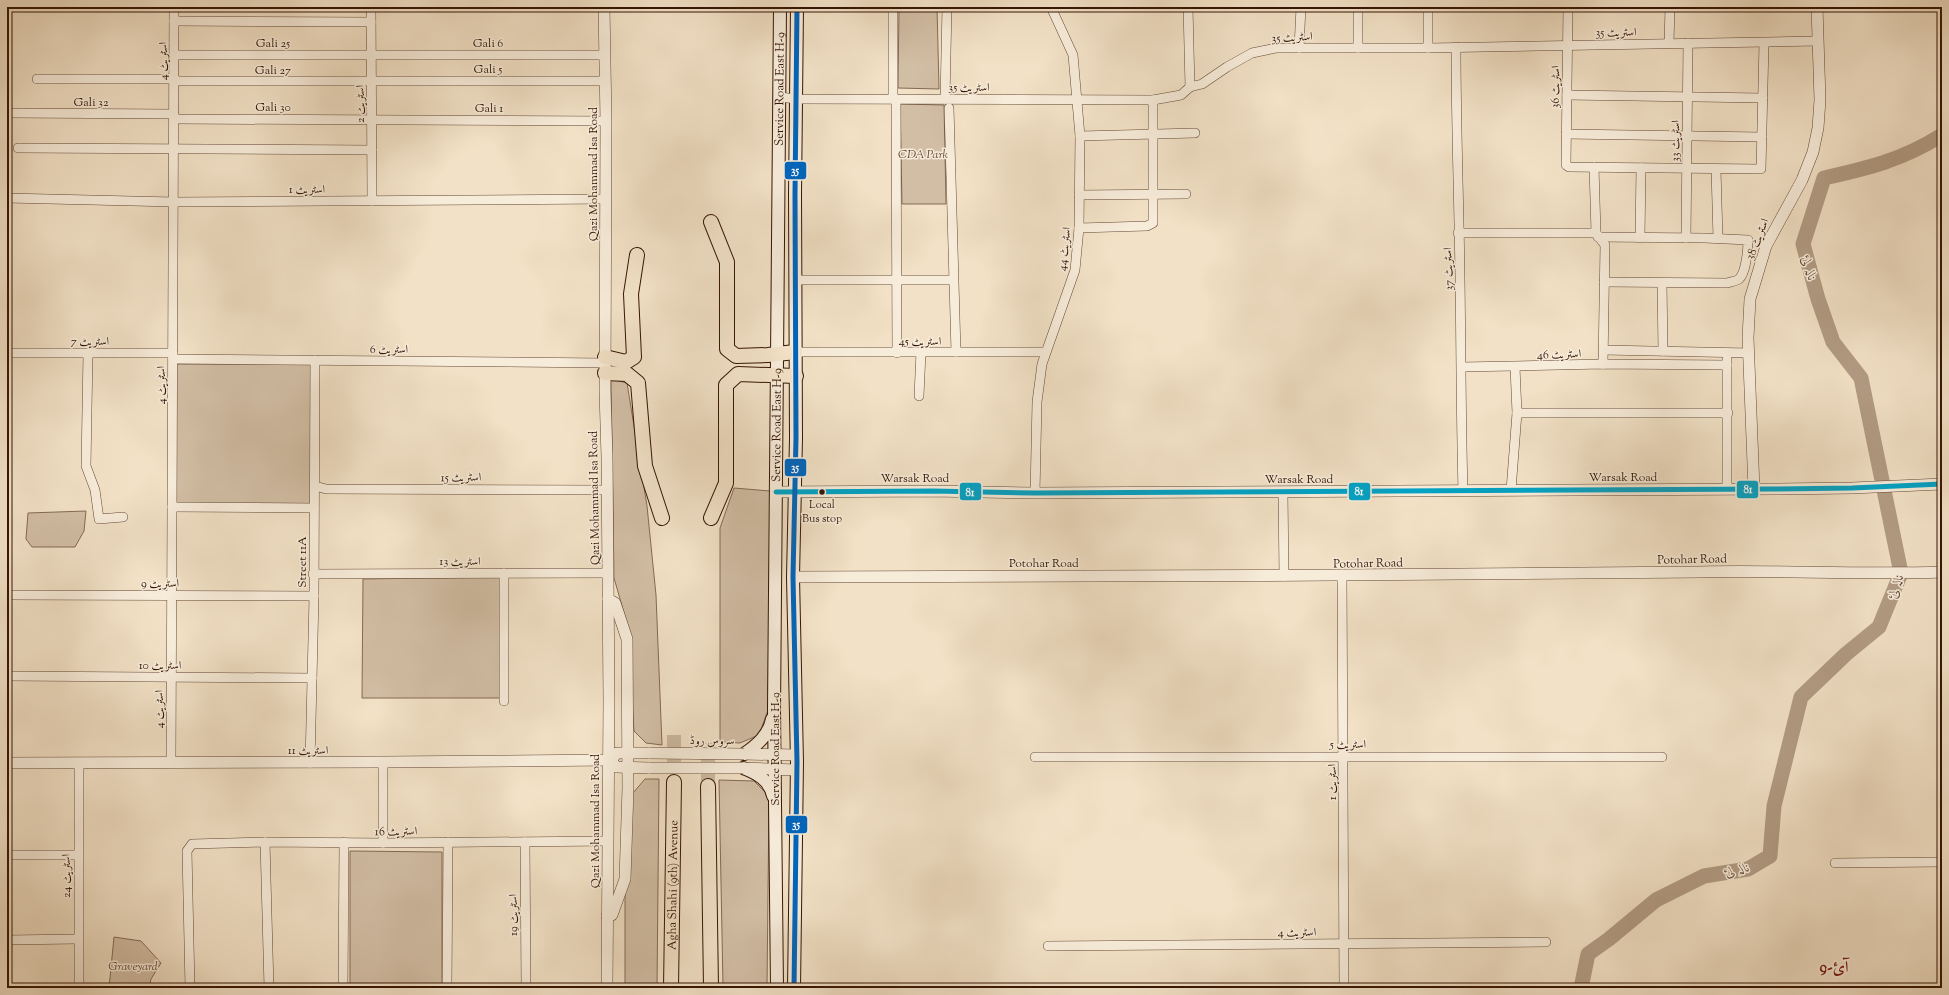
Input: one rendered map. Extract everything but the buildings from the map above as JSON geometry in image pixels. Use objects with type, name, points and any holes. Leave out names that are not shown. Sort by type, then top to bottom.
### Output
[{"type":"main road","name":"Service Road East H-9","points":[[777,988],[774,710],[777,194],[780,97],[780,7]]},
{"type":"main road","name":"Service Road East H-9","points":[[794,988],[796,762],[793,577],[796,376],[795,194],[797,7]]},
{"type":"main road","points":[[777,194],[795,194]]},
{"type":"main road","points":[[711,222],[726,262],[727,349],[736,356],[795,352]]},
{"type":"main road","points":[[605,364],[626,362],[634,356],[631,294],[638,254]]},
{"type":"main road","points":[[605,364],[627,374],[638,383],[645,466],[662,518]]},
{"type":"main road","points":[[711,518],[726,483],[726,385],[738,374],[796,376]]},
{"type":"main road","points":[[744,754],[756,746],[765,736],[771,724],[774,710]]},
{"type":"main road","points":[[743,768],[755,772],[765,781],[772,792],[775,805]]},
{"type":"main road","name":"Agha Shahi (9th) Avenue","points":[[671,988],[674,782]]},
{"type":"main road","points":[[708,786],[712,984]]},
{"type":"street","name":"اسٹریٹ 4","points":[[171,763],[175,148],[174,7]]},
{"type":"street","name":"اسٹریٹ 2","points":[[371,7],[372,201]]},
{"type":"street","name":"Qazi Mohammad Isa Road","points":[[604,7],[606,121],[605,364],[610,760],[607,988]]},
{"type":"street","points":[[893,7],[897,353]]},
{"type":"street","points":[[947,7],[947,103],[956,352]]},
{"type":"street","name":"اسٹریٹ 44","points":[[1035,493],[1037,402],[1042,364],[1045,352],[1076,270],[1079,228],[1080,136],[1073,55],[1051,7]]},
{"type":"street","points":[[1188,7],[1190,88]]},
{"type":"street","points":[[1299,48],[1301,7]]},
{"type":"street","points":[[1358,7],[1358,48]]},
{"type":"street","points":[[1428,7],[1428,48]]},
{"type":"street","name":"اسٹریٹ 36","points":[[1568,7],[1566,134],[1567,167],[1594,167]]},
{"type":"street","points":[[1669,44],[1670,7]]},
{"type":"street","name":"اسٹریٹ 38","points":[[1754,489],[1749,353],[1750,299],[1766,246],[1802,180],[1813,152],[1818,128],[1820,100],[1817,7]]},
{"type":"street","points":[[174,21],[371,22]]},
{"type":"street","name":"اسٹریٹ 35","points":[[780,97],[796,99],[894,99],[947,103],[1078,99],[1153,100],[1181,95],[1190,88],[1202,84],[1227,67],[1252,53],[1276,48],[1428,48],[1818,41]]},
{"type":"street","points":[[1603,364],[1605,245],[1597,235],[1594,167],[1761,170],[1764,42]]},
{"type":"street","name":"اسٹریٹ 33","points":[[1686,238],[1688,43]]},
{"type":"street","name":"اسٹریٹ 37","points":[[1456,47],[1458,233],[1462,367],[1460,399],[1463,490]]},
{"type":"street","name":"Gali 25","points":[[175,55],[372,55]]},
{"type":"street","name":"Gali 6","points":[[372,55],[605,55]]},
{"type":"street","points":[[37,79],[175,80]]},
{"type":"street","name":"Gali 27","points":[[175,80],[372,81]]},
{"type":"street","name":"Gali 5","points":[[372,81],[605,82]]},
{"type":"street","points":[[1567,95],[1763,98]]},
{"type":"street","points":[[1079,228],[1151,225],[1154,220],[1152,135],[1153,100]]},
{"type":"street","name":"Gali 32","points":[[8,114],[174,116]]},
{"type":"street","name":"Gali 30","points":[[174,116],[372,120]]},
{"type":"street","name":"Gali 1","points":[[372,120],[606,121]]},
{"type":"street","points":[[1080,136],[1195,133]]},
{"type":"street","points":[[1566,134],[1762,137]]},
{"type":"street","points":[[18,148],[372,150]]},
{"type":"street","points":[[1640,238],[1641,168]]},
{"type":"street","points":[[1716,170],[1718,238]]},
{"type":"street","points":[[1079,195],[1153,193],[1186,194]]},
{"type":"street","name":"اسٹریٹ 1","points":[[7,198],[174,202],[606,199]]},
{"type":"street","points":[[1458,233],[1597,235],[1640,238],[1718,238],[1748,240],[1746,261],[1739,279],[1727,284],[1604,282]]},
{"type":"street","points":[[795,280],[953,280]]},
{"type":"street","points":[[1662,283],[1663,351]]},
{"type":"street","points":[[1604,350],[1749,353]]},
{"type":"street","name":"اسٹریٹ 45","points":[[795,352],[1045,352]]},
{"type":"street","points":[[920,396],[921,352]]},
{"type":"street","points":[[1727,489],[1728,352]]},
{"type":"street","name":"اسٹریٹ 7","points":[[7,353],[88,353],[173,356]]},
{"type":"street","points":[[88,353],[86,466],[95,490],[99,519],[123,517]]},
{"type":"street","name":"اسٹریٹ 6","points":[[173,356],[315,360],[605,364]]},
{"type":"street","name":"Street 11A","points":[[310,763],[314,596],[315,360]]},
{"type":"street","name":"اسٹریٹ 46","points":[[1462,367],[1603,364],[1727,365]]},
{"type":"street","points":[[1511,490],[1517,413],[1515,367]]},
{"type":"street","points":[[1517,413],[1728,413]]},
{"type":"street","name":"Warsak Road","points":[[776,492],[933,491],[1035,493],[1754,489],[1893,487],[1942,484]]},
{"type":"street","name":"اسٹریٹ 15","points":[[315,486],[326,489],[607,490]]},
{"type":"street","points":[[1283,492],[1284,576]]},
{"type":"street","points":[[172,508],[314,508]]},
{"type":"street","name":"Potohar Road","points":[[793,577],[1342,576],[1760,571],[1871,573],[1942,572]]},
{"type":"street","points":[[504,573],[504,701]]},
{"type":"street","name":"اسٹریٹ 13","points":[[313,574],[608,573]]},
{"type":"street","name":"اسٹریٹ 1","points":[[1342,576],[1344,988]]},
{"type":"street","name":"اسٹریٹ 9","points":[[7,595],[314,596]]},
{"type":"street","points":[[607,916],[612,914],[625,879],[628,768],[626,639],[616,603],[608,599]]},
{"type":"street","name":"اسٹریٹ 10","points":[[7,676],[312,678]]},
{"type":"street","name":"سروس روڈ","points":[[610,760],[617,753],[775,754],[796,762]]},
{"type":"street","name":"اسٹریٹ 5","points":[[1035,757],[1662,757]]},
{"type":"street","points":[[610,760],[616,767],[628,768],[775,768],[796,762]]},
{"type":"street","name":"اسٹریٹ 11","points":[[7,762],[310,763],[610,760]]},
{"type":"street","points":[[383,762],[383,843]]},
{"type":"street","name":"اسٹریٹ 24","points":[[79,763],[79,988]]},
{"type":"street","name":"اسٹریٹ 16","points":[[190,988],[187,851],[188,846],[192,844],[265,842],[383,843],[608,841]]},
{"type":"street","points":[[265,842],[268,988]]},
{"type":"street","points":[[343,988],[344,842]]},
{"type":"street","points":[[446,988],[448,842]]},
{"type":"street","name":"اسٹریٹ 19","points":[[525,842],[526,988]]},
{"type":"street","points":[[7,855],[78,855]]},
{"type":"street","points":[[1835,863],[1942,862]]},
{"type":"street","points":[[7,940],[78,939]]},
{"type":"street","name":"اسٹریٹ 4","points":[[1048,946],[1546,942]]},
{"type":"green space","points":[[899,7],[937,7],[939,89],[898,88]]},
{"type":"green space","name":"CDA Park","points":[[900,104],[944,105],[946,204],[902,204]]},
{"type":"green space","points":[[175,364],[314,364],[314,508],[172,507]]},
{"type":"green space","points":[[611,379],[627,383],[647,506],[656,595],[662,745],[646,743],[634,731],[631,637],[614,578]]},
{"type":"green space","points":[[734,488],[770,491],[768,710],[759,735],[740,743],[720,742],[720,528]]},
{"type":"green space","points":[[86,511],[84,531],[75,547],[32,547],[26,539],[28,513]]},
{"type":"green space","points":[[501,577],[500,698],[362,698],[363,579]]},
{"type":"green space","points":[[645,779],[659,779],[657,988],[625,988],[625,898],[633,793]]},
{"type":"green space","points":[[719,780],[754,781],[769,796],[767,988],[724,988],[723,986]]},
{"type":"green space","points":[[350,851],[442,852],[442,988],[350,988]]},
{"type":"green space","name":"Graveyard","points":[[114,937],[141,941],[161,963],[151,979],[149,988],[109,988]]},
{"type":"waterway","name":"نالہ لئ","points":[[1581,988],[1588,954],[1609,939],[1656,900],[1704,876],[1748,869],[1770,856],[1774,806],[1801,697],[1846,654],[1879,627],[1901,573],[1861,378],[1833,342],[1818,299],[1803,244],[1824,178],[1856,171],[1899,157],[1942,135]]},
{"type":"tunnel","points":[[674,735],[674,782]]},
{"type":"tunnel","points":[[708,743],[708,786]]},
{"type":"transit line","name":"35","points":[[794,988],[797,762],[793,577],[796,438],[795,194],[797,7]]},
{"type":"transit line","name":"81","points":[[776,492],[933,491],[1035,493],[1773,489],[1852,488],[1942,484]]},
{"type":"place","name":"Local Bus stop","points":[[822,492]]},
{"type":"district","name":"آئ-9","points":[[1834,966]]}]
